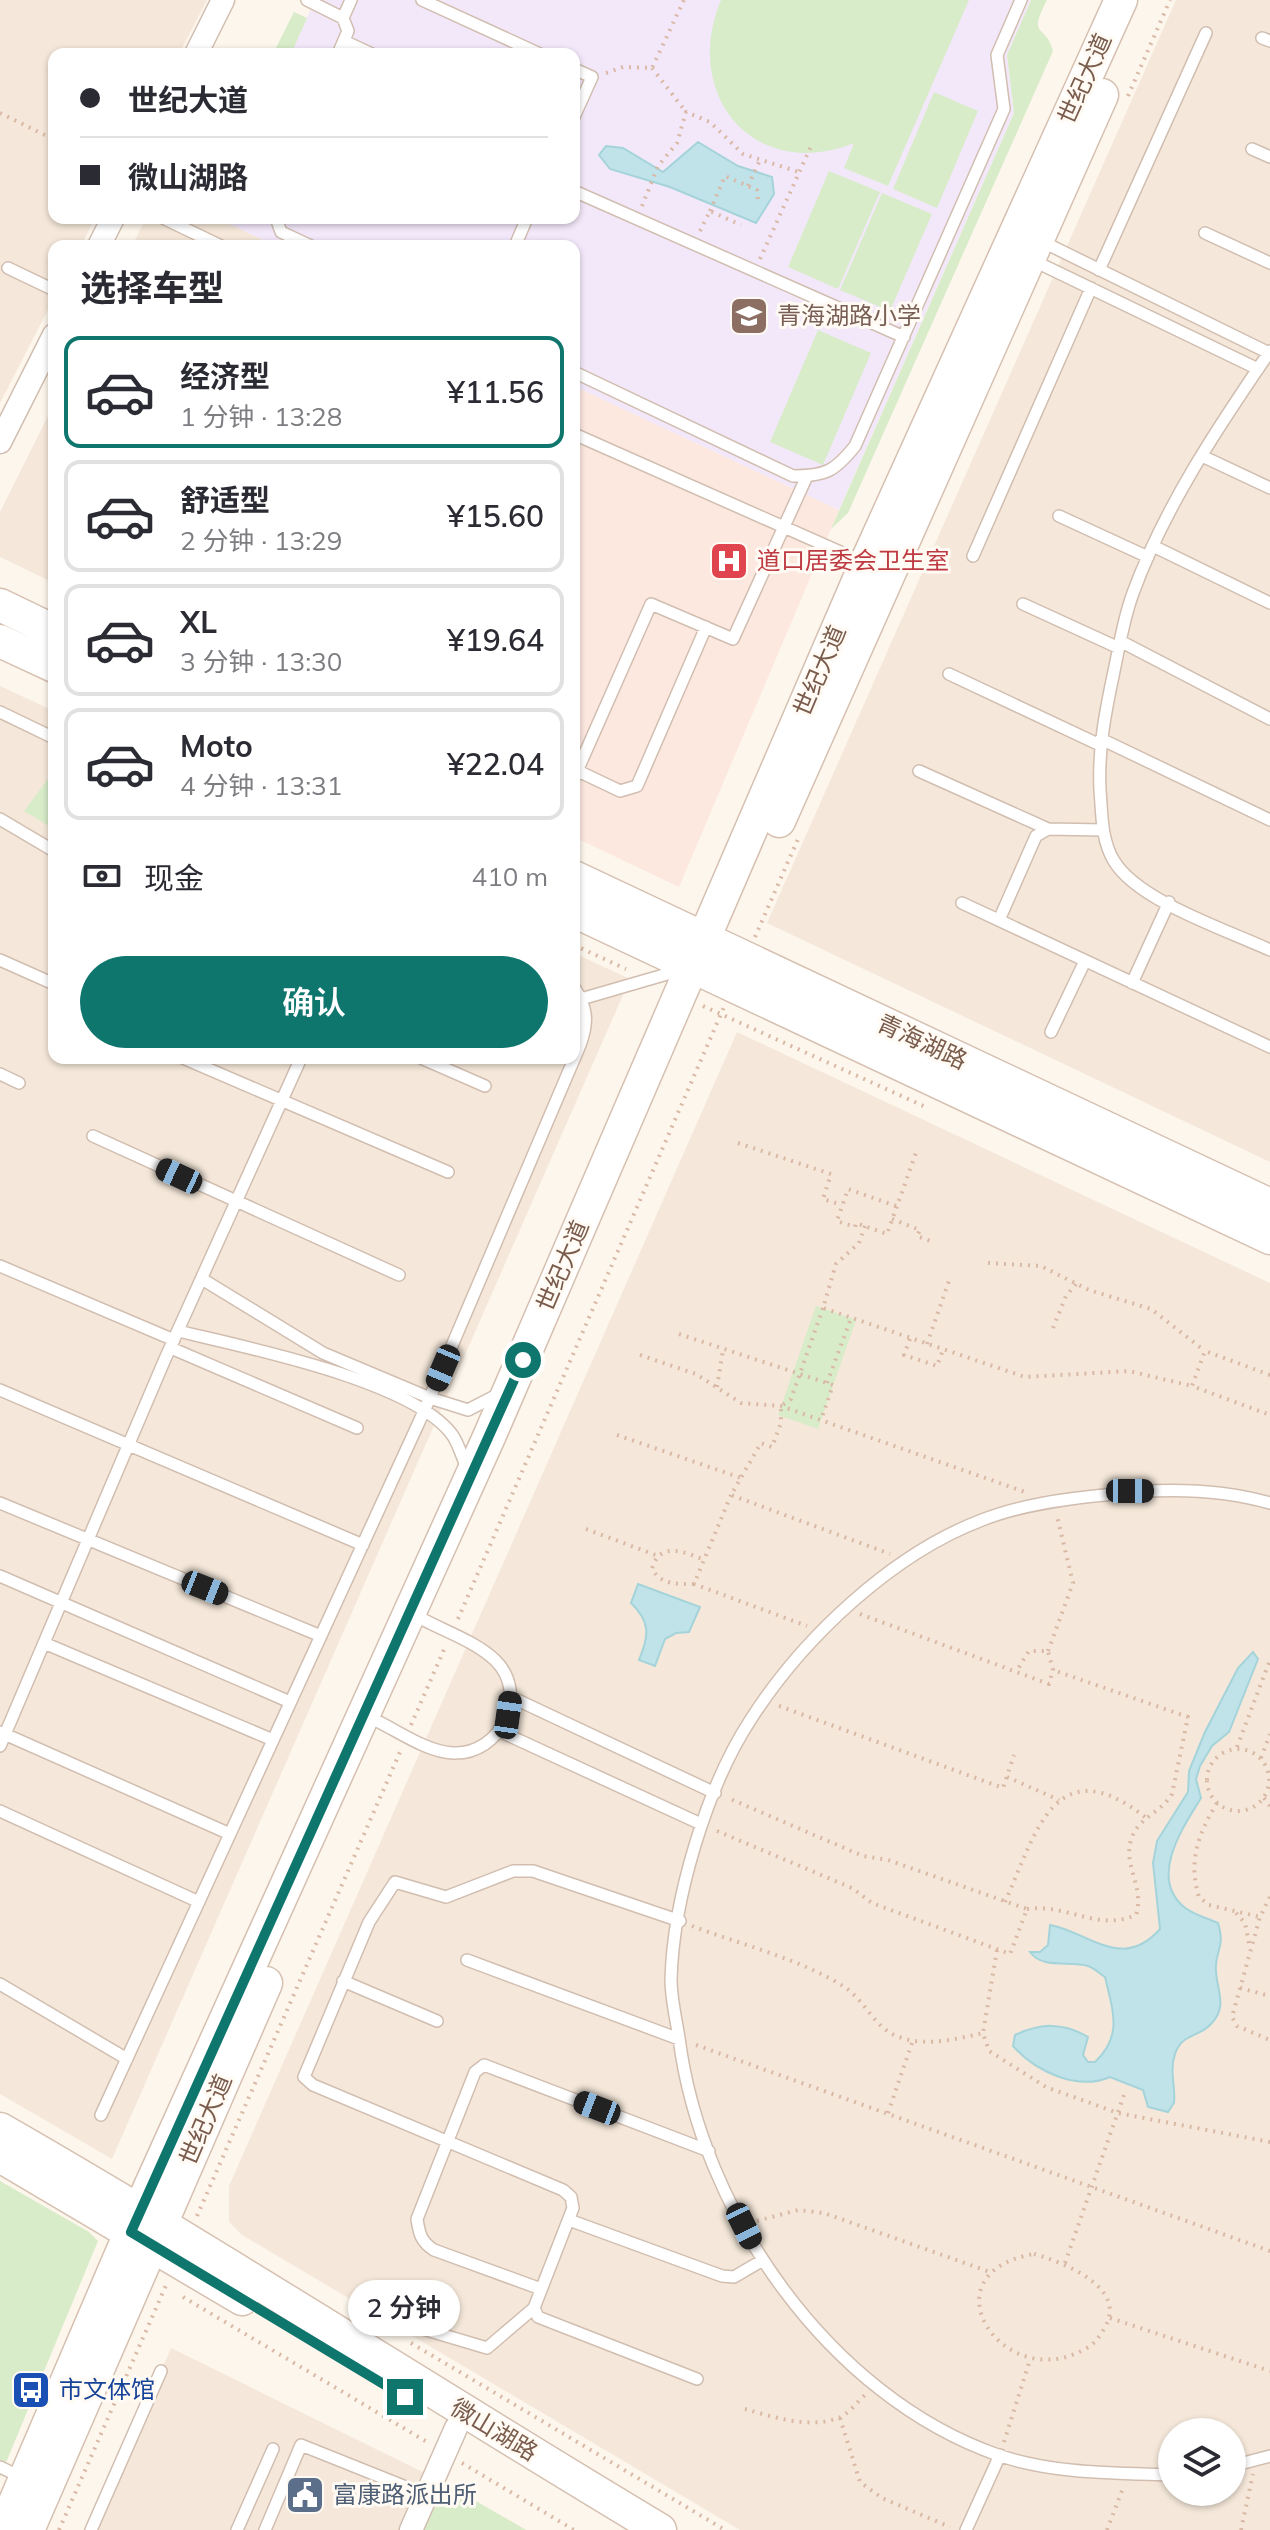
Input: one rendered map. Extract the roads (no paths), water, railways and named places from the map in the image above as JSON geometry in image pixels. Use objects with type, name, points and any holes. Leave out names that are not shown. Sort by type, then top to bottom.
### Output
[{"type":"street","points":[[199,48],[223,0]]},
{"type":"street","name":"世纪大道","points":[[3,2530],[24,2478],[167,2237],[393,1729],[438,1627],[512,1431],[718,962],[1023,244],[1121,0]]},
{"type":"street","name":"世纪大道","points":[[167,2237],[471,1478],[510,1388],[718,962],[866,563],[1144,0]]},
{"type":"street","points":[[0,442],[48,347]]},
{"type":"street","points":[[0,605],[48,628]]},
{"type":"street","points":[[0,641],[48,663]]},
{"type":"street","name":"青海湖路","points":[[580,881],[718,962],[1270,1238]]},
{"type":"street","name":"青海湖路","points":[[580,913],[718,962],[1270,1205]]},
{"type":"street","name":"微山湖路","points":[[0,2129],[167,2237],[660,2530]]},
{"type":"street","name":"微山湖路","points":[[0,2156],[167,2237],[450,2440],[626,2530]]},
{"type":"street","points":[[411,2530],[450,2440]]},
{"type":"street","name":"世纪大道","points":[[24,2478],[28,2530]]},
{"type":"lane","points":[[307,0],[343,18],[348,31],[341,48]]},
{"type":"lane","points":[[343,18],[351,0]]},
{"type":"lane","points":[[422,0],[527,48]]},
{"type":"lane","points":[[580,375],[780,472],[807,476],[838,468],[855,446],[1004,109],[997,55],[1021,0]]},
{"type":"lane","points":[[1099,270],[1206,33]]},
{"type":"lane","points":[[344,41],[359,48]]},
{"type":"lane","points":[[580,72],[592,77],[580,104]]},
{"type":"lane","points":[[1252,149],[1270,157]]},
{"type":"lane","points":[[580,194],[904,337]]},
{"type":"lane","points":[[175,224],[209,240]]},
{"type":"lane","points":[[278,224],[281,232],[298,240]]},
{"type":"lane","points":[[1205,233],[1270,263]]},
{"type":"lane","points":[[1023,244],[1099,270],[1269,352],[1202,456],[1151,551],[1132,596],[1100,742],[1103,830],[1113,859],[1127,877],[1169,902],[1270,950]]},
{"type":"lane","points":[[1023,244],[1091,288],[1258,369]]},
{"type":"lane","points":[[8,268],[48,287]]},
{"type":"lane","points":[[973,556],[1091,288]]},
{"type":"lane","points":[[580,437],[866,563]]},
{"type":"lane","points":[[1202,456],[1270,488]]},
{"type":"lane","points":[[580,766],[651,604],[733,639],[807,476]]},
{"type":"lane","points":[[1059,516],[1151,551],[1270,603]]},
{"type":"lane","points":[[1023,604],[1120,644],[1270,719]]},
{"type":"lane","points":[[580,776],[620,791],[637,786],[706,627]]},
{"type":"lane","points":[[949,674],[1270,820]]},
{"type":"lane","points":[[0,712],[48,735]]},
{"type":"lane","points":[[919,771],[1048,829],[1103,830]]},
{"type":"lane","points":[[0,819],[48,847]]},
{"type":"lane","points":[[999,920],[1036,836],[1048,829]]},
{"type":"lane","points":[[1132,983],[1169,902]]},
{"type":"lane","points":[[962,903],[1270,1047]]},
{"type":"lane","points":[[0,960],[48,981]]},
{"type":"lane","points":[[1051,1032],[1085,961]]},
{"type":"lane","points":[[580,1045],[587,1028],[587,1009],[581,999],[718,962]]},
{"type":"lane","points":[[197,1064],[448,1172]]},
{"type":"lane","points":[[230,1834],[2,1738],[174,1340],[298,1064]]},
{"type":"lane","points":[[435,1064],[485,1086]]},
{"type":"lane","points":[[101,2115],[428,1404],[572,1064]]},
{"type":"lane","points":[[0,1074],[19,1083]]},
{"type":"lane","points":[[93,1136],[399,1275]]},
{"type":"lane","points":[[0,1266],[174,1340],[357,1428]]},
{"type":"lane","points":[[202,1279],[323,1353],[428,1404],[453,1436],[471,1478]]},
{"type":"lane","points":[[174,1340],[321,1366],[428,1404],[468,1410],[510,1388]]},
{"type":"lane","points":[[0,1390],[363,1545]]},
{"type":"lane","points":[[1158,2475],[1104,2473],[1000,2455],[945,2431],[874,2387],[799,2310],[763,2260],[744,2226],[709,2151],[684,2078],[671,1981],[686,1880],[701,1824],[750,1719],[846,1609],[906,1560],[983,1520],[1054,1502],[1130,1491],[1205,1491],[1270,1503]]},
{"type":"lane","points":[[0,1503],[321,1636]]},
{"type":"lane","points":[[0,1576],[290,1702]]},
{"type":"lane","points":[[393,1729],[436,1750],[453,1753],[479,1747],[499,1731],[508,1715],[511,1697],[507,1678],[497,1662],[438,1627]]},
{"type":"lane","points":[[44,1643],[273,1740]]},
{"type":"lane","points":[[511,1697],[715,1793]]},
{"type":"lane","points":[[499,1731],[701,1824]]},
{"type":"lane","points":[[0,1811],[199,1902]]},
{"type":"lane","points":[[403,2323],[487,2348],[534,2308],[573,2208],[571,2197],[563,2190],[447,2144],[313,2085],[304,2077],[369,1922],[390,1885],[395,1882],[446,1897],[513,1871],[533,1871],[680,1921]]},
{"type":"lane","points":[[467,1960],[679,2039]]},
{"type":"lane","points":[[343,1981],[437,2021]]},
{"type":"lane","points":[[0,1984],[127,2059]]},
{"type":"lane","points":[[541,2289],[425,2245],[417,2219],[475,2072],[484,2065],[709,2151]]},
{"type":"lane","points":[[569,2220],[722,2276],[734,2277],[763,2260]]},
{"type":"lane","points":[[534,2308],[538,2317],[697,2379]]},
{"type":"lane","points":[[91,2530],[161,2371]]},
{"type":"lane","points":[[265,2530],[301,2445],[426,2495]]},
{"type":"lane","points":[[237,2530],[273,2449]]},
{"type":"lane","points":[[966,2530],[1000,2455]]},
{"type":"lane","points":[[1246,2462],[1270,2456]]},
{"type":"water","points":[[698,142],[738,166],[772,177],[774,194],[756,223],[670,187],[610,169],[599,155],[606,146],[623,148],[663,172]]},
{"type":"water","points":[[638,1584],[700,1607],[689,1632],[676,1633],[665,1639],[655,1666],[639,1660],[646,1630],[642,1617],[631,1603]]},
{"type":"water","points":[[1253,1652],[1258,1659],[1229,1732],[1212,1746],[1200,1766],[1196,1779],[1201,1798],[1179,1837],[1169,1867],[1169,1881],[1174,1895],[1188,1910],[1218,1923],[1221,1939],[1216,1964],[1219,2011],[1206,2028],[1178,2047],[1173,2067],[1174,2103],[1168,2112],[1148,2107],[1143,2090],[1110,2077],[1085,2082],[1045,2071],[1013,2046],[1015,2035],[1043,2026],[1079,2032],[1088,2037],[1083,2055],[1088,2062],[1095,2062],[1110,2043],[1113,2012],[1105,1977],[1081,1964],[1042,1961],[1030,1952],[1040,1952],[1048,1945],[1050,1925],[1105,1946],[1119,1948],[1132,1948],[1160,1929],[1153,1863],[1157,1841],[1188,1792],[1189,1771],[1205,1732],[1238,1668]]},
{"type":"place","name":"青海湖路小学","points":[[749,316]]},
{"type":"place","name":"道口居委会卫生室","points":[[729,561]]},
{"type":"place","name":"市文体馆","points":[[31,2390]]},
{"type":"place","name":"富康路派出所","points":[[305,2495]]}]
